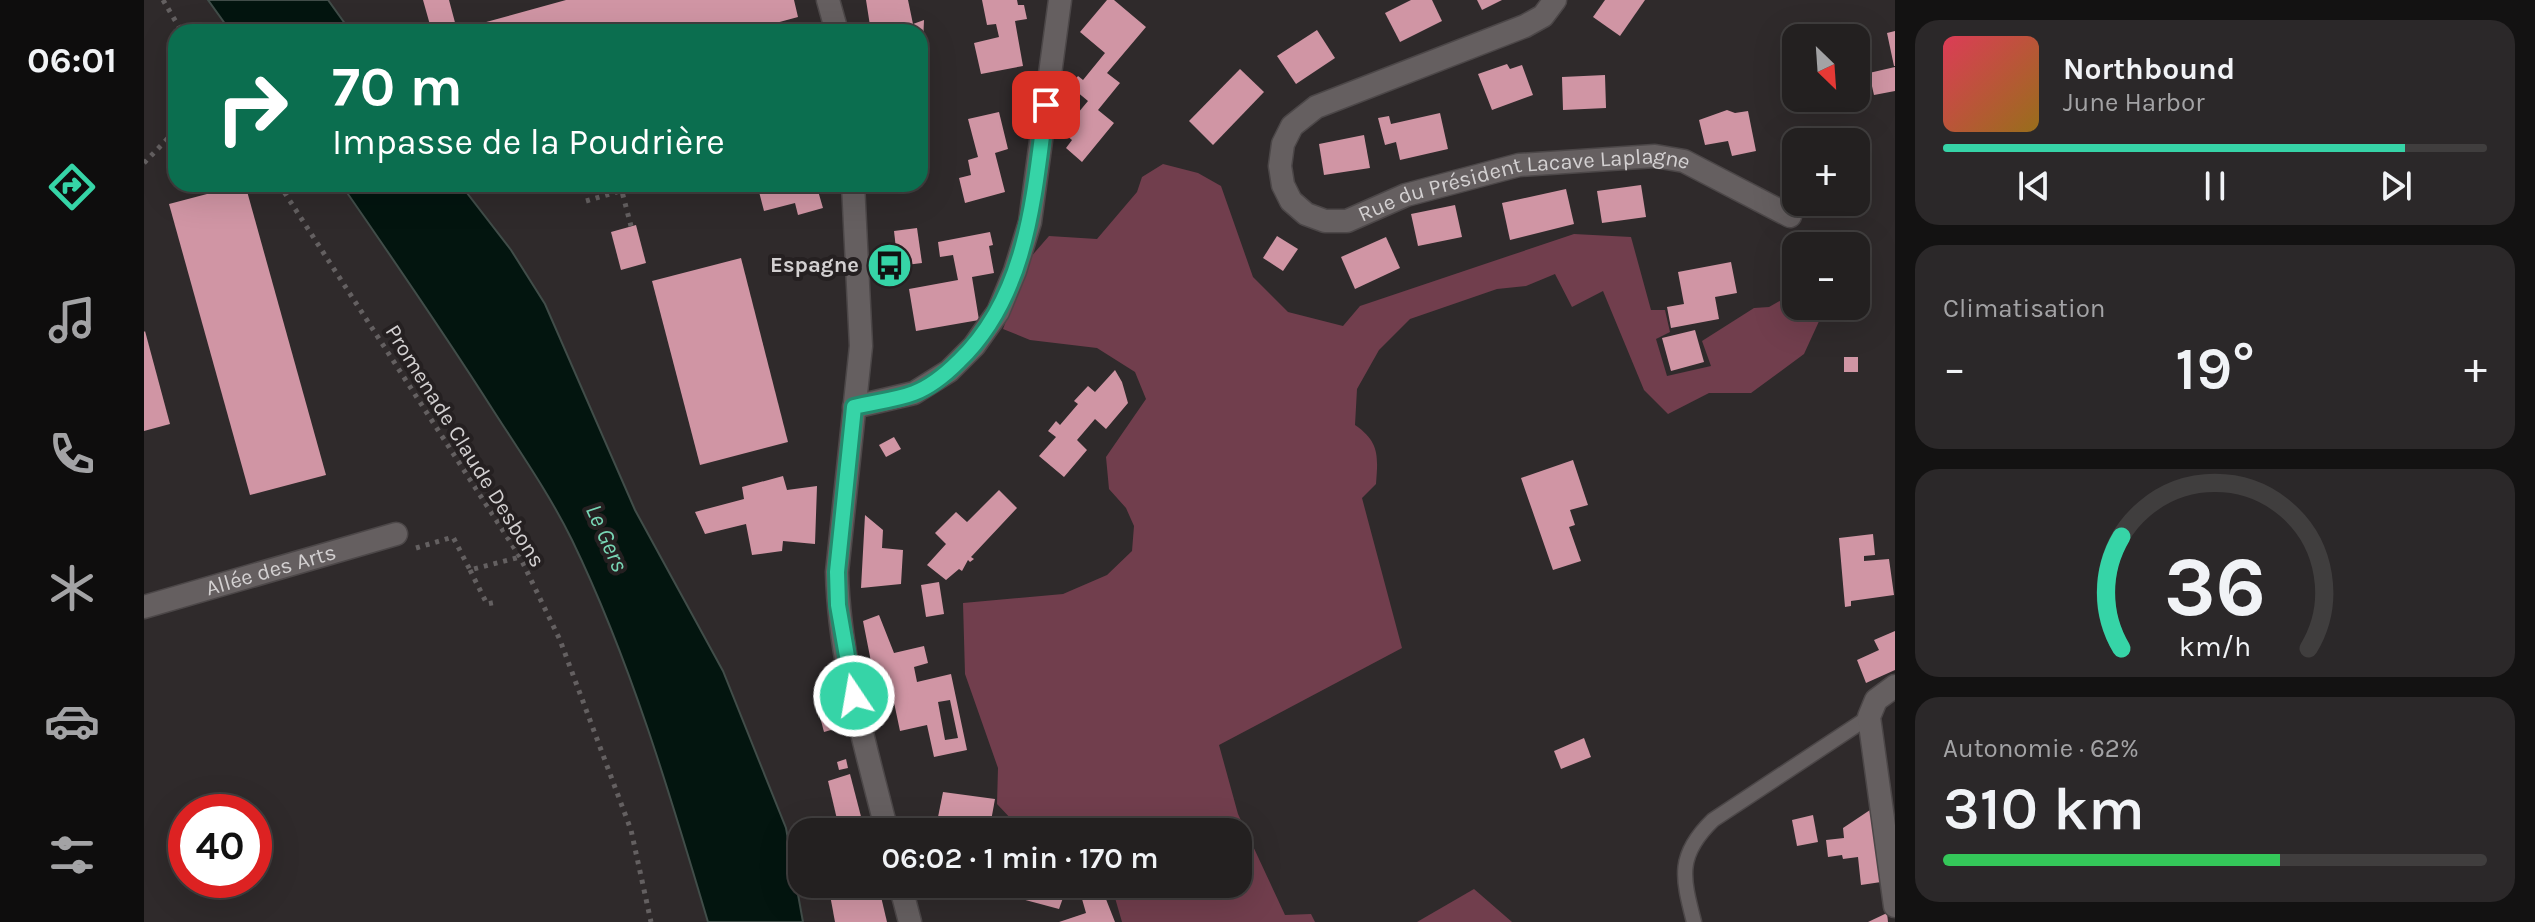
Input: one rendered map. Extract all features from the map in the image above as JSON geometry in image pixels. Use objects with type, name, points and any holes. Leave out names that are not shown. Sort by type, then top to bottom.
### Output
[{"type":"street","points":[[828,0],[835,24]]},
{"type":"street","points":[[854,407],[914,393],[949,371],[974,346],[998,312],[1030,222],[1060,0]]},
{"type":"street","name":"Rue du Président Lacave Laplagne","points":[[1555,0],[1543,16],[1525,26],[1316,107],[1292,126],[1283,144],[1280,166],[1283,185],[1291,201],[1306,214],[1325,221],[1347,221],[1406,195],[1519,165],[1655,156],[1684,161],[1782,212]]},
{"type":"street","points":[[854,192],[861,346],[837,572],[838,605],[850,678],[884,818]]},
{"type":"street","name":"Allée des Arts","points":[[144,607],[396,534]]},
{"type":"street","points":[[1895,686],[1876,700],[1869,717],[1895,906]]},
{"type":"street","points":[[904,898],[910,922]]},
{"type":"lane","points":[[1694,922],[1687,898],[1685,860],[1697,836],[1713,820],[1869,717]]},
{"type":"path","points":[[163,0],[177,24]]},
{"type":"path","points":[[144,163],[168,138]]},
{"type":"path","name":"Promenade Claude Desbons","points":[[284,192],[520,557],[560,640],[631,830],[651,922]]},
{"type":"path","points":[[586,201],[608,192]]},
{"type":"path","points":[[622,192],[631,226]]},
{"type":"path","points":[[470,570],[487,604],[497,602]]},
{"type":"shaded area","points":[[1163,164],[1198,173],[1221,186],[1253,277],[1288,312],[1343,326],[1360,306],[1574,234],[1631,237],[1651,310],[1665,310],[1670,332],[1656,339],[1667,376],[1711,366],[1702,341],[1754,308],[1769,307],[1782,300],[1782,320],[1820,320],[1804,354],[1751,393],[1709,393],[1668,414],[1644,390],[1603,291],[1572,307],[1555,274],[1526,286],[1497,289],[1410,319],[1379,350],[1357,389],[1355,425],[1369,438],[1376,451],[1376,484],[1362,498],[1402,648],[1219,745],[1240,818],[1010,818],[997,804],[998,768],[965,674],[963,603],[1063,594],[1107,575],[1132,551],[1134,526],[1126,508],[1109,489],[1106,457],[1146,399],[1135,372],[1097,348],[1030,340],[1003,329],[1029,259],[1049,236],[1097,239],[1137,192],[1142,177]]},
{"type":"shaded area","points":[[1252,844],[1285,915],[1311,914],[1315,922],[1122,922],[1115,898],[1252,898]]},
{"type":"shaded area","points":[[1474,889],[1512,922],[1417,922]]},
{"type":"water","points":[[208,0],[328,0],[345,24],[225,24]]},
{"type":"water","name":"Le Gers","points":[[346,192],[466,192],[511,250],[545,304],[635,510],[723,671],[786,828],[788,898],[799,898],[803,922],[708,922],[664,777],[593,586],[544,490],[475,381]]},
{"type":"building","points":[[423,0],[449,0],[455,24],[430,24]]},
{"type":"building","points":[[566,0],[794,0],[798,17],[772,24],[479,24]]},
{"type":"building","points":[[866,0],[908,0],[913,24],[870,24]]},
{"type":"building","points":[[982,0],[1017,0],[1018,5],[1024,5],[1027,19],[1015,21],[1023,66],[981,74],[974,43],[999,37],[996,24],[987,25]]},
{"type":"building","points":[[1107,0],[1114,0],[1146,27],[1107,73],[1120,83],[1098,110],[1114,123],[1082,162],[1066,148],[1072,140],[1062,132],[1088,101],[1070,86],[1078,76],[1083,80],[1105,53],[1080,32]]},
{"type":"building","points":[[1411,0],[1432,0],[1442,21],[1400,42],[1385,13]]},
{"type":"building","points":[[1477,0],[1502,0],[1482,10]]},
{"type":"building","points":[[1605,0],[1645,0],[1620,36],[1593,17]]},
{"type":"building","points":[[1317,30],[1335,58],[1296,84],[1277,56]]},
{"type":"building","points":[[1895,31],[1895,66],[1894,66],[1887,33]]},
{"type":"building","points":[[1507,64],[1510,69],[1522,65],[1533,95],[1492,110],[1478,74]]},
{"type":"building","points":[[1895,67],[1895,91],[1874,95],[1870,73]]},
{"type":"building","points":[[1240,69],[1264,92],[1213,145],[1189,121]]},
{"type":"building","points":[[1605,75],[1606,108],[1563,110],[1562,77]]},
{"type":"building","points":[[1727,110],[1735,113],[1748,111],[1756,151],[1732,156],[1728,141],[1705,145],[1699,120]]},
{"type":"building","points":[[999,112],[1008,149],[995,153],[1005,192],[965,203],[959,178],[971,175],[968,160],[978,157],[968,119]]},
{"type":"building","points":[[1440,113],[1448,149],[1400,160],[1396,142],[1385,145],[1378,118],[1389,116],[1391,124]]},
{"type":"building","points":[[1364,135],[1370,168],[1324,175],[1319,144]]},
{"type":"building","points":[[1641,185],[1646,217],[1602,223],[1597,191]]},
{"type":"building","points":[[1566,189],[1574,224],[1510,240],[1502,203]]},
{"type":"building","points":[[215,192],[247,192],[326,475],[250,495],[169,204]]},
{"type":"building","points":[[759,192],[818,192],[823,208],[798,215],[795,203],[764,211]]},
{"type":"building","points":[[1455,205],[1462,237],[1418,246],[1411,214]]},
{"type":"building","points":[[636,225],[646,263],[621,270],[611,232]]},
{"type":"building","points":[[917,228],[922,263],[898,266],[894,231]]},
{"type":"building","points":[[990,232],[994,273],[972,277],[979,320],[916,331],[909,289],[958,280],[953,255],[940,257],[938,242]]},
{"type":"building","points":[[1277,236],[1298,249],[1283,271],[1263,258]]},
{"type":"building","points":[[1386,237],[1400,268],[1355,289],[1341,257]]},
{"type":"building","points":[[741,258],[788,442],[700,465],[652,281]]},
{"type":"building","points":[[1731,262],[1737,293],[1715,297],[1719,319],[1671,328],[1667,307],[1684,304],[1678,272]]},
{"type":"building","points":[[1695,330],[1704,362],[1671,371],[1662,338]]},
{"type":"building","points":[[144,332],[170,424],[144,431]]},
{"type":"building","points":[[1844,357],[1858,357],[1858,372],[1844,372]]},
{"type":"building","points":[[1115,370],[1128,403],[1106,429],[1095,419],[1077,440],[1087,450],[1064,477],[1039,456],[1056,437],[1048,431],[1056,421],[1060,425],[1078,404],[1074,401],[1088,386],[1095,392]]},
{"type":"building","points":[[894,437],[901,449],[886,457],[879,445]]},
{"type":"building","points":[[1573,460],[1588,505],[1570,510],[1575,525],[1569,527],[1581,561],[1553,570],[1521,478]]},
{"type":"building","points":[[783,476],[787,490],[817,486],[815,544],[783,541],[782,551],[752,555],[746,524],[705,534],[695,512],[744,499],[742,487]]},
{"type":"building","points":[[999,490],[1017,508],[971,557],[974,559],[968,560],[962,571],[959,569],[946,580],[927,565],[946,544],[935,533],[956,512],[967,522]]},
{"type":"building","points":[[865,515],[883,530],[882,548],[903,550],[901,584],[861,588]]},
{"type":"building","points":[[1873,534],[1875,555],[1864,556],[1864,561],[1889,559],[1894,595],[1851,601],[1851,606],[1845,607],[1839,538]]},
{"type":"building","points":[[939,582],[944,614],[926,617],[921,585]]},
{"type":"building","points":[[879,615],[894,653],[924,646],[928,663],[914,667],[917,682],[951,674],[967,750],[934,757],[927,725],[900,731],[888,674],[874,677],[863,621]],"holes":[[[950,700],[958,738],[945,740],[938,702]]]},
{"type":"building","points":[[1895,631],[1895,670],[1866,683],[1857,660],[1879,650],[1874,640]]},
{"type":"building","points":[[833,706],[838,728],[824,732],[818,709]]},
{"type":"building","points":[[1584,738],[1591,757],[1561,769],[1554,751]]},
{"type":"building","points":[[846,759],[848,768],[839,770],[837,762]]},
{"type":"building","points":[[850,774],[861,818],[837,818],[828,781]]},
{"type":"building","points":[[943,792],[995,799],[992,818],[938,818]]},
{"type":"building","points":[[1873,808],[1881,882],[1861,885],[1858,857],[1828,857],[1826,840],[1844,838],[1843,828]]},
{"type":"building","points":[[1813,815],[1818,842],[1797,846],[1792,820]]},
{"type":"building","points":[[831,898],[881,898],[887,922],[835,922]]},
{"type":"building","points":[[1018,898],[1063,898],[1059,909]]},
{"type":"building","points":[[1082,898],[1106,898],[1115,922],[1059,922],[1086,913]]},
{"type":"building","points":[[1887,913],[1888,922],[1868,922]]},
{"type":"place","name":"Espagne","points":[[890,265]]},
{"type":"route","points":[[854,696],[843,642],[837,572],[854,407],[914,393],[949,371],[974,346],[998,312],[1030,222],[1046,105]]}]
